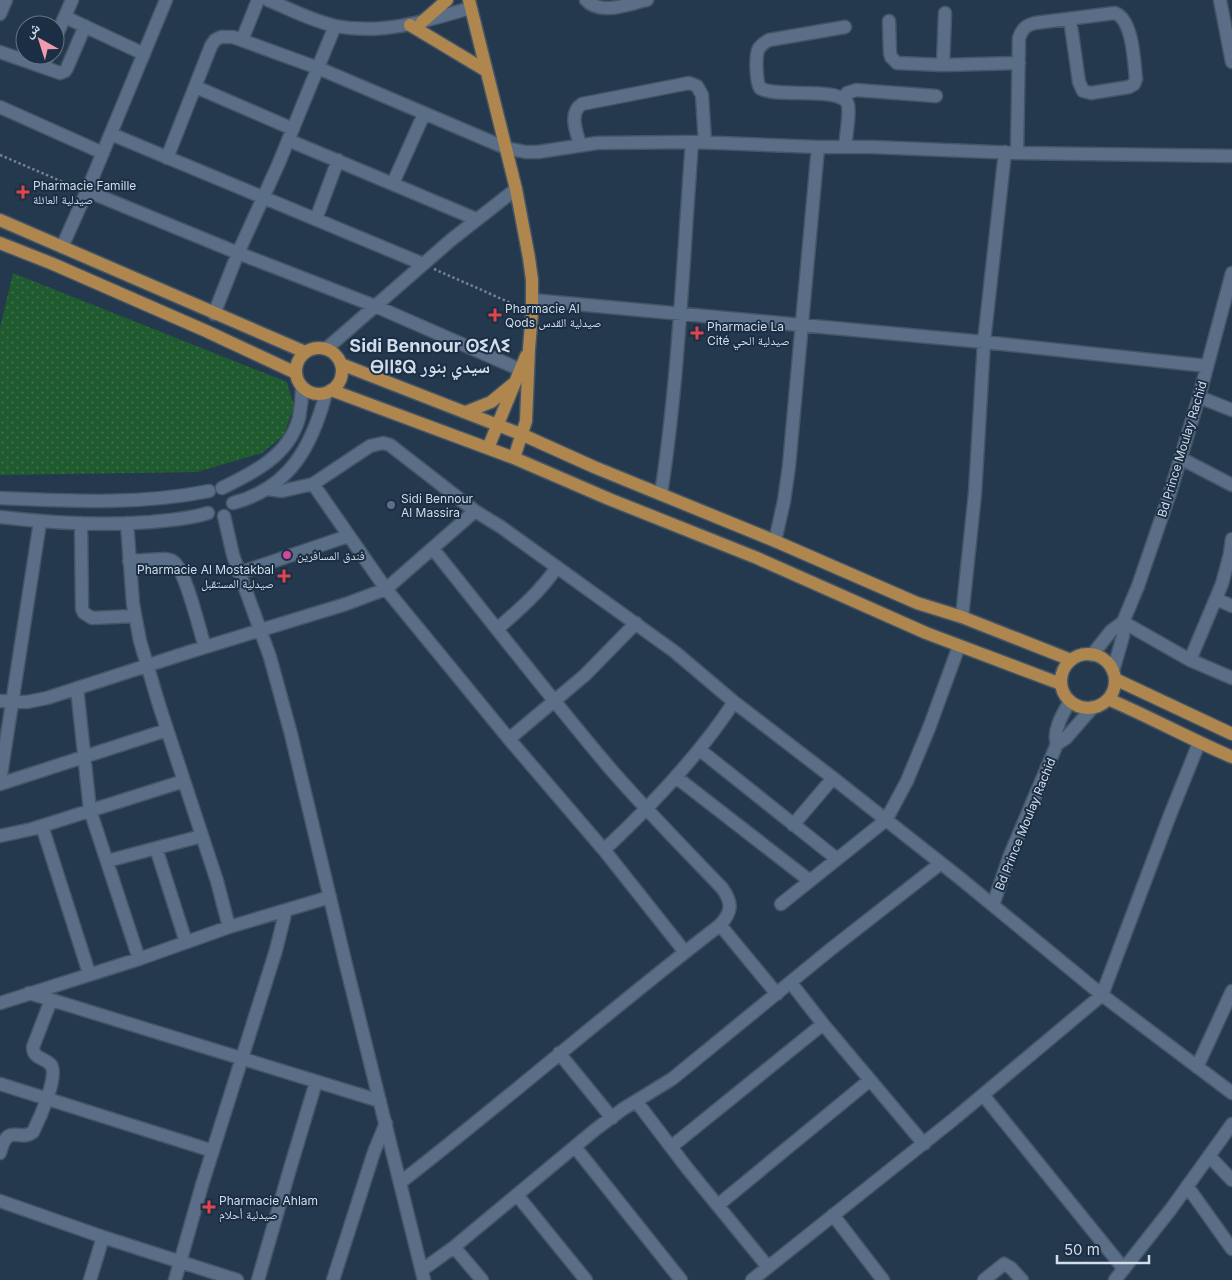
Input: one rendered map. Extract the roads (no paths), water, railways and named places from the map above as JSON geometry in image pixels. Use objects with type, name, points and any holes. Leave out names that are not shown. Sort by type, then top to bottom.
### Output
[{"type":"main road","points":[[447,0],[416,24],[485,70]]},
{"type":"main road","points":[[470,4],[516,189],[529,258],[532,306],[529,349],[522,375],[488,448]]},
{"type":"main road","points":[[0,220],[305,352]]},
{"type":"main road","points":[[0,243],[53,264],[206,331],[296,373]]},
{"type":"main road","points":[[319,347],[338,357],[342,374],[338,383],[328,391],[317,394],[309,392],[302,387],[296,373],[298,361],[305,352],[319,347]]},
{"type":"main road","points":[[341,364],[523,434],[917,603],[962,618],[1071,660]]},
{"type":"main road","points":[[466,412],[491,402],[506,391],[522,375]]},
{"type":"main road","points":[[514,458],[523,434],[528,408],[522,375]]},
{"type":"main road","points":[[328,391],[514,458],[609,499],[757,558],[959,646],[1061,684]]},
{"type":"main road","points":[[1114,675],[1113,690],[1108,699],[1093,707],[1085,708],[1070,701],[1061,684],[1062,673],[1071,660],[1085,654],[1092,655],[1105,660],[1114,675],[1232,734]]},
{"type":"main road","points":[[1108,699],[1232,757]]},
{"type":"street","points":[[0,14],[4,0]]},
{"type":"street","points":[[72,0],[65,17],[144,54]]},
{"type":"street","points":[[62,247],[166,0]]},
{"type":"street","points":[[242,40],[258,0]]},
{"type":"street","points":[[268,0],[335,26],[359,28],[416,24],[470,4]]},
{"type":"street","points":[[586,0],[597,8],[605,9],[647,0]]},
{"type":"street","points":[[1220,0],[1232,62]]},
{"type":"street","points":[[962,618],[975,493],[984,342],[1011,152],[1019,63],[1019,38],[1024,28],[1035,23],[1115,12],[1124,18],[1128,25],[1136,79],[1130,87],[1091,93],[1083,91],[1079,82],[1070,19]]},
{"type":"street","points":[[943,65],[945,13]]},
{"type":"street","points":[[889,21],[890,52],[897,63],[943,65],[1019,63]]},
{"type":"street","points":[[0,52],[60,74],[65,71],[85,26]]},
{"type":"street","points":[[214,314],[238,253],[335,26]]},
{"type":"street","points":[[845,26],[769,40],[760,47],[757,55],[758,84],[764,91],[838,95],[844,98],[848,106],[845,147]]},
{"type":"street","points":[[167,158],[215,40],[227,36],[318,68],[506,148],[525,152],[623,142],[705,142],[818,147],[1232,156]]},
{"type":"street","points":[[580,145],[574,116],[576,109],[582,104],[689,83],[697,86],[702,95],[705,142]]},
{"type":"street","points":[[196,87],[338,160],[476,218]]},
{"type":"street","points":[[844,98],[847,93],[856,90],[936,96]]},
{"type":"street","points":[[0,107],[103,153]]},
{"type":"street","points":[[394,183],[424,114]]},
{"type":"street","points":[[111,134],[423,264]]},
{"type":"street","points":[[661,494],[672,417],[692,142]]},
{"type":"street","points":[[775,541],[784,501],[789,466],[818,147]]},
{"type":"street","points":[[316,219],[338,160]]},
{"type":"street","points":[[326,349],[476,218],[516,189]]},
{"type":"street","points":[[87,191],[238,253],[375,306],[522,375]]},
{"type":"street","name":"Bd Prince Moulay Rachid","points":[[1114,675],[1124,636],[1123,622],[1138,586],[1180,458],[1199,397],[1232,273]]},
{"type":"street","points":[[532,306],[680,313],[984,342],[1207,366]]},
{"type":"street","points":[[0,498],[131,500],[183,496],[222,488],[261,467],[284,448],[296,428],[300,415],[302,387]]},
{"type":"street","points":[[233,503],[268,489],[291,468],[308,445],[328,391]]},
{"type":"street","points":[[1199,397],[1232,410]]},
{"type":"street","points":[[268,489],[282,491],[313,484],[370,446],[383,443],[390,445],[475,511],[502,527],[675,652],[734,702],[941,863],[1102,995],[1232,1093]]},
{"type":"street","points":[[1180,458],[1232,485]]},
{"type":"street","points":[[313,484],[386,589],[509,740],[604,850],[685,952]]},
{"type":"street","points":[[209,491],[203,504],[208,513],[215,517],[224,516],[230,511],[233,503],[230,494],[222,488]]},
{"type":"street","points":[[6,702],[27,702],[47,698],[346,604],[386,589],[434,549],[475,511]]},
{"type":"street","points":[[0,517],[40,522],[127,524],[177,520],[208,513]]},
{"type":"street","points":[[224,516],[239,572],[260,630],[291,734],[423,1275],[575,1147],[636,1101],[672,1079],[831,949],[941,863]]},
{"type":"street","points":[[40,522],[6,702],[0,782],[167,730]]},
{"type":"street","points":[[81,523],[82,609],[84,613],[92,618],[135,616]]},
{"type":"street","points":[[127,524],[135,616],[140,641],[217,881],[229,927]]},
{"type":"street","points":[[239,572],[348,536]]},
{"type":"street","points":[[1190,660],[1216,599],[1231,554],[1232,539]]},
{"type":"street","points":[[401,1182],[720,925],[730,912],[730,902],[722,888],[646,809],[554,701],[434,549]]},
{"type":"street","points":[[129,561],[165,559],[175,563],[182,575],[205,647]]},
{"type":"street","points":[[497,629],[533,598],[557,567]]},
{"type":"street","points":[[1216,599],[1232,606]]},
{"type":"street","points":[[1123,622],[1190,660],[1232,678]]},
{"type":"street","name":"Bd Prince Moulay Rachid","points":[[1092,655],[1111,631],[1123,622]]},
{"type":"street","points":[[509,740],[585,675],[636,623]]},
{"type":"street","points":[[781,904],[886,820],[906,781],[929,728],[959,646]]},
{"type":"street","points":[[77,688],[90,810],[139,958]]},
{"type":"street","name":"Bd Prince Moulay Rachid","points":[[993,906],[1010,855],[1057,744],[1056,736],[1060,722],[1070,701]]},
{"type":"street","points":[[604,850],[646,809],[700,750],[734,702]]},
{"type":"street","name":"Bd Prince Moulay Rachid","points":[[1057,744],[1066,738],[1093,707]]},
{"type":"street","points":[[752,1280],[983,1096],[1102,995],[1166,824],[1199,743]]},
{"type":"street","points":[[700,750],[837,859]]},
{"type":"street","points":[[676,777],[810,881]]},
{"type":"street","points":[[793,825],[833,778]]},
{"type":"street","points":[[0,836],[16,834],[184,781]]},
{"type":"street","points":[[42,826],[89,974]]},
{"type":"street","points":[[108,862],[202,836]]},
{"type":"street","points":[[156,848],[186,942]]},
{"type":"street","points":[[0,1003],[229,927],[330,896]]},
{"type":"street","points":[[175,1280],[286,910]]},
{"type":"street","points":[[720,925],[776,994]]},
{"type":"street","points":[[791,983],[924,1144]]},
{"type":"street","points":[[1197,1067],[1232,991]]},
{"type":"street","points":[[29,993],[380,1101]]},
{"type":"street","points":[[0,1153],[9,1135],[28,1135],[33,1132],[47,1097],[54,1074],[50,1065],[36,1056],[33,1052],[33,1047],[51,1000]]},
{"type":"street","points":[[671,1147],[823,1024]]},
{"type":"street","points":[[559,1053],[612,1118]]},
{"type":"street","points":[[718,1205],[870,1080]]},
{"type":"street","points":[[258,1280],[316,1082]]},
{"type":"street","points":[[0,1084],[47,1097],[213,1151]]},
{"type":"street","points":[[983,1096],[1124,1269]]},
{"type":"street","points":[[636,1101],[768,1267]]},
{"type":"street","points":[[334,1280],[374,1152],[386,1123]]},
{"type":"street","points":[[1115,1280],[1232,1124]]},
{"type":"street","points":[[575,1147],[681,1280]]},
{"type":"street","points":[[1209,1156],[1232,1180]]},
{"type":"street","points":[[1187,1186],[1232,1249]]},
{"type":"street","points":[[517,1195],[586,1280]]},
{"type":"street","points":[[0,1201],[103,1237],[237,1280]]},
{"type":"street","points":[[833,1215],[883,1280]]},
{"type":"street","points":[[90,1280],[103,1237]]},
{"type":"street","points":[[454,1247],[482,1280]]},
{"type":"street","points":[[984,1280],[1004,1264],[1011,1268],[1022,1280]]},
{"type":"place","name":"Pharmacie Famille صيدلية العائلة","points":[[23,192]]},
{"type":"place","name":"Pharmacie Al Qods صيدلية القدس","points":[[495,315]]},
{"type":"place","name":"Pharmacie La Cité صيدلية الحي","points":[[697,333]]},
{"type":"place","name":"Sidi Bennour Al Massira","points":[[391,505]]},
{"type":"place","name":"فندق المسافرين","points":[[287,555]]},
{"type":"place","name":"Pharmacie Al Mostakbal صيدلية المستقبل","points":[[284,576]]},
{"type":"place","name":"Pharmacie Ahlam صيدلية أحلام","points":[[209,1207]]},
{"type":"district","name":"Sidi Bennour ⵙⵉⴷⵉ ⴱⵏⵏⵓⵕ سيدي بنور","points":[[430,355]]}]
